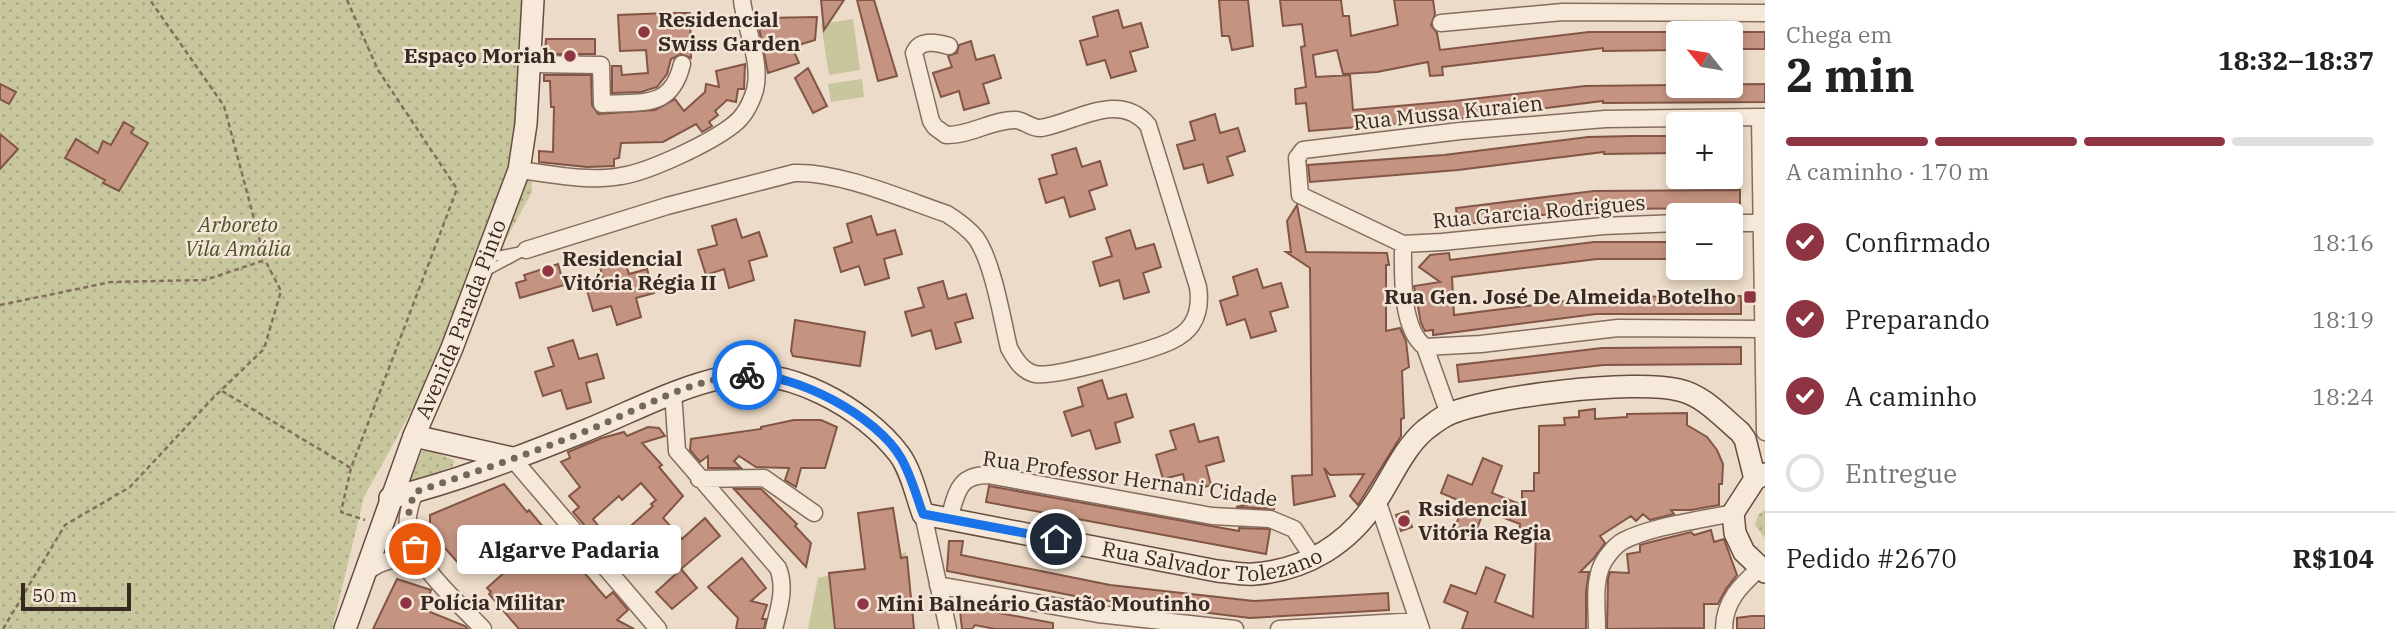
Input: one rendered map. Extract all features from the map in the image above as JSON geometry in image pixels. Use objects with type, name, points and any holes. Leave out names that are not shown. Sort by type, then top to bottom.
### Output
[{"type":"street","name":"Avenida Parada Pinto","points":[[345,629],[390,498],[452,348],[519,170],[524,146],[533,0]]},
{"type":"street","points":[[519,170],[599,178],[622,176],[652,167],[734,125],[748,107],[756,88],[756,69],[742,0]]},
{"type":"street","points":[[1441,23],[1563,12],[1765,13]]},
{"type":"street","points":[[526,250],[667,206],[794,173],[811,172],[832,175],[947,214],[963,225],[976,239],[985,256],[1009,348],[1017,362],[1036,374],[1055,374],[1143,350],[1181,335],[1192,325],[1198,312],[1198,288],[1147,125],[1139,114],[1126,108],[1110,108],[1039,129],[1016,120],[947,135],[931,121],[914,52],[922,44],[948,46]]},
{"type":"street","points":[[530,64],[601,65],[602,104],[659,100],[677,84],[682,64]]},
{"type":"street","points":[[1763,117],[1762,329],[1765,432]]},
{"type":"street","name":"Rua Mussa Kuraien","points":[[1403,244],[1300,195],[1297,158],[1300,151],[1461,131],[1605,119],[1763,117]]},
{"type":"street","name":"Rua Garcia Rodrigues","points":[[1403,244],[1603,226],[1666,223]]},
{"type":"street","points":[[1743,223],[1762,223]]},
{"type":"street","points":[[1403,244],[1403,283],[1408,316],[1414,336],[1425,346],[1449,414]]},
{"type":"street","points":[[1425,346],[1480,344],[1618,328],[1762,329]]},
{"type":"street","points":[[390,498],[459,477],[593,428],[673,392],[729,376],[759,374],[789,380],[817,391],[845,407],[880,433],[900,456],[923,514],[948,629]]},
{"type":"street","name":"Rua Salvador Tolezano","points":[[923,514],[1217,571],[1253,574],[1283,569],[1314,559],[1335,547],[1357,527],[1423,432],[1449,414],[1494,402],[1611,387],[1679,389],[1698,397],[1740,432],[1760,477]]},
{"type":"street","points":[[673,392],[677,451],[778,568],[782,590],[774,629]]},
{"type":"street","points":[[414,436],[512,458],[658,629]]},
{"type":"street","points":[[456,445],[463,461],[459,477]]},
{"type":"street","name":"Rua Professor Hernani Cidade","points":[[949,518],[960,486],[966,478],[988,474],[1212,516],[1270,519],[1294,529],[1314,559]]},
{"type":"street","points":[[1597,629],[1596,594],[1600,569],[1604,560],[1620,542],[1640,534],[1733,513],[1760,477]]},
{"type":"street","points":[[699,479],[764,478],[814,513]]},
{"type":"street","points":[[415,492],[409,506],[410,540],[424,564],[483,629]]},
{"type":"street","points":[[1279,629],[1419,625],[1377,500]]},
{"type":"street","points":[[1724,629],[1724,617],[1738,588],[1762,570],[1744,552],[1735,533],[1733,513]]},
{"type":"street","points":[[365,573],[386,560],[411,560],[424,564]]},
{"type":"street","points":[[938,585],[1098,614],[1235,629]]},
{"type":"lane","points":[[483,267],[526,250]]},
{"type":"lane","points":[[483,267],[526,250]]},
{"type":"path","points":[[3,629],[65,525],[130,486],[264,349],[281,291],[265,260],[224,106],[150,0]]},
{"type":"path","points":[[347,0],[378,70],[457,189],[351,468],[341,512],[370,522]]},
{"type":"path","points":[[0,305],[111,282],[205,280],[265,260]]},
{"type":"path","points":[[221,390],[351,468]]},
{"type":"green space","name":"Arboreto Vila Amália","points":[[0,0],[525,0],[532,192],[364,497],[332,629],[0,629]]},
{"type":"green space","points":[[853,19],[860,70],[829,75],[821,24]]},
{"type":"green space","points":[[862,79],[864,97],[831,102],[828,84]]},
{"type":"green space","points":[[429,450],[454,460],[453,466],[413,484],[409,483],[422,452]]},
{"type":"green space","points":[[1765,510],[1765,538],[1755,525],[1758,515]]},
{"type":"green space","name":"Mini Balneário Gastão Moutinho","points":[[906,552],[915,629],[808,629],[818,578],[865,568]]},
{"type":"building","points":[[821,0],[844,0],[824,30]]},
{"type":"building","points":[[857,0],[874,0],[897,76],[878,81]]},
{"type":"building","points":[[1219,0],[1248,0],[1253,46],[1232,50],[1229,36],[1222,36]]},
{"type":"building","points":[[1280,0],[1341,0],[1343,16],[1349,16],[1351,36],[1398,25],[1394,0],[1433,0],[1435,14],[1431,25],[1437,33],[1440,50],[1589,32],[1666,32],[1666,50],[1603,51],[1603,48],[1442,67],[1443,75],[1430,76],[1428,62],[1377,72],[1343,74],[1337,50],[1313,55],[1316,77],[1350,75],[1353,110],[1585,86],[1666,85],[1666,98],[1743,98],[1743,84],[1765,84],[1765,102],[1603,101],[1456,119],[1309,131],[1306,103],[1296,104],[1295,89],[1306,87],[1301,47],[1305,46],[1302,24],[1283,26]]},
{"type":"building","points":[[1118,10],[1123,28],[1141,23],[1148,47],[1130,52],[1136,71],[1111,78],[1105,60],[1087,65],[1080,41],[1098,36],[1093,17]]},
{"type":"building","points":[[690,13],[691,58],[681,54],[671,59],[667,74],[657,87],[641,92],[612,93],[612,66],[621,66],[622,75],[648,73],[646,50],[620,51],[618,15]]},
{"type":"building","points":[[817,17],[815,40],[792,47],[799,63],[768,73],[759,28],[764,28],[764,18]]},
{"type":"building","points":[[1743,32],[1765,32],[1765,49],[1743,49]]},
{"type":"building","name":"Espaço Moriah","points":[[546,39],[595,39],[595,54],[545,54]]},
{"type":"building","points":[[971,41],[976,60],[994,55],[1001,78],[983,84],[989,103],[964,110],[959,91],[941,97],[933,73],[952,67],[948,56],[957,53],[959,45]]},
{"type":"building","points":[[745,64],[744,89],[738,89],[736,102],[727,100],[715,111],[718,115],[709,122],[712,126],[702,132],[696,124],[663,142],[621,143],[619,158],[614,159],[614,166],[587,167],[539,162],[539,151],[553,152],[554,107],[551,107],[550,81],[544,81],[544,75],[591,75],[592,105],[598,114],[655,110],[675,99],[684,111],[705,92],[706,84],[719,87],[716,71]]},
{"type":"building","points":[[808,68],[827,106],[813,113],[795,78]]},
{"type":"building","points":[[0,84],[16,92],[9,104],[0,99]]},
{"type":"building","points":[[1215,114],[1220,133],[1238,128],[1245,151],[1227,157],[1233,175],[1208,183],[1203,164],[1184,169],[1177,145],[1195,140],[1190,122]]},
{"type":"building","points":[[124,122],[134,128],[131,133],[148,143],[119,191],[65,158],[76,139],[98,153],[103,141],[111,145]]},
{"type":"building","points":[[0,134],[18,149],[0,169]]},
{"type":"building","points":[[1666,136],[1666,153],[1604,152],[1458,170],[1310,182],[1308,165],[1444,155],[1588,137]]},
{"type":"building","points":[[1076,148],[1082,167],[1100,161],[1107,185],[1089,191],[1095,209],[1070,217],[1064,197],[1046,203],[1039,179],[1057,174],[1052,155]]},
{"type":"building","points":[[1740,190],[1740,203],[1666,203],[1666,209],[1594,209],[1458,225],[1456,208],[1594,191]]},
{"type":"building","points":[[1297,205],[1306,252],[1387,253],[1389,265],[1386,265],[1386,331],[1400,328],[1406,341],[1409,367],[1402,371],[1404,418],[1401,419],[1401,436],[1358,505],[1350,496],[1364,474],[1330,475],[1324,468],[1335,496],[1294,505],[1292,476],[1312,475],[1310,268],[1286,252],[1291,252],[1287,221]]},
{"type":"building","points":[[871,216],[877,235],[895,230],[902,254],[884,259],[889,278],[865,285],[859,266],[841,272],[834,248],[852,242],[847,224]]},
{"type":"building","points":[[736,219],[742,238],[759,232],[767,256],[749,261],[754,280],[729,288],[724,269],[706,275],[698,250],[717,245],[712,226]]},
{"type":"building","points":[[1130,230],[1136,249],[1154,244],[1161,267],[1143,273],[1149,292],[1124,299],[1119,280],[1100,286],[1093,262],[1112,256],[1106,238]]},
{"type":"building","points":[[1594,242],[1666,242],[1666,259],[1597,259],[1452,277],[1454,315],[1598,297],[1741,296],[1741,314],[1596,314],[1433,335],[1433,330],[1425,331],[1421,323],[1414,286],[1440,282],[1419,267],[1430,255],[1449,253],[1450,260]]},
{"type":"building","points":[[623,256],[629,274],[647,269],[654,293],[636,298],[641,317],[617,325],[611,306],[593,311],[586,287],[604,282],[599,263]]},
{"type":"building","name":"Residencial Vitória Régia II","points":[[558,264],[564,285],[520,298],[516,283],[526,280],[524,275]]},
{"type":"building","points":[[1257,269],[1263,288],[1281,283],[1288,307],[1270,312],[1276,331],[1251,338],[1245,319],[1227,325],[1220,301],[1238,295],[1233,277]]},
{"type":"building","points":[[943,281],[948,299],[966,294],[973,318],[955,323],[961,342],[936,349],[931,330],[912,336],[905,312],[924,307],[918,288]]},
{"type":"building","points":[[795,320],[865,332],[860,366],[793,356],[791,351]]},
{"type":"building","points":[[573,340],[579,359],[597,354],[604,378],[586,383],[591,402],[567,409],[561,390],[543,396],[535,372],[554,366],[548,348]]},
{"type":"building","points":[[1741,347],[1741,364],[1603,365],[1459,382],[1457,365],[1602,348]]},
{"type":"building","points":[[1102,380],[1108,399],[1126,394],[1133,417],[1115,423],[1120,442],[1096,449],[1090,430],[1072,436],[1064,412],[1083,406],[1078,388]]},
{"type":"building","points":[[1595,409],[1595,419],[1627,417],[1627,414],[1687,413],[1687,425],[1707,437],[1723,464],[1719,505],[1671,510],[1674,514],[1650,520],[1643,514],[1636,521],[1631,516],[1600,536],[1605,543],[1580,572],[1589,572],[1586,629],[1462,629],[1468,612],[1444,602],[1451,585],[1476,594],[1486,567],[1505,575],[1495,602],[1533,617],[1536,534],[1519,533],[1520,524],[1484,510],[1474,537],[1454,529],[1465,503],[1441,493],[1448,475],[1472,485],[1483,458],[1502,466],[1492,493],[1522,505],[1522,491],[1534,491],[1534,473],[1539,473],[1539,426],[1565,425],[1564,418],[1579,417],[1579,411]]},
{"type":"building","points":[[794,420],[821,420],[837,427],[825,468],[801,468],[796,487],[785,480],[789,468],[756,467],[739,456],[734,461],[741,468],[708,468],[708,456],[700,462],[690,450],[691,439],[761,429]]},
{"type":"building","points":[[1194,424],[1199,442],[1218,437],[1224,461],[1206,466],[1211,485],[1187,492],[1183,474],[1163,479],[1156,455],[1176,449],[1170,431]]},
{"type":"building","points":[[648,427],[659,428],[665,436],[642,443],[662,465],[659,467],[683,496],[663,518],[682,539],[705,518],[720,536],[681,569],[697,588],[672,609],[656,592],[677,573],[662,556],[672,547],[657,529],[618,564],[573,512],[579,507],[569,496],[580,487],[561,462],[570,458],[568,452],[624,432],[627,436]],"holes":[[[641,483],[656,500],[651,504],[653,506],[612,543],[593,519],[619,496],[622,500]]]},
{"type":"building","points":[[504,484],[606,598],[613,592],[628,610],[617,620],[634,629],[519,629],[489,594],[491,592],[487,588],[516,562],[500,544],[467,573],[430,531],[430,515]]},
{"type":"building","points":[[989,486],[1239,531],[1239,528],[1268,529],[1266,554],[986,502]]},
{"type":"building","points":[[734,489],[761,489],[797,524],[795,526],[811,543],[806,567]]},
{"type":"building","points":[[1277,498],[1274,509],[1236,507]]},
{"type":"building","name":"Mini Balneário Gastão Moutinho","points":[[893,508],[901,558],[907,557],[914,629],[835,629],[829,573],[865,569],[858,513]]},
{"type":"building","name":"Rsidencial Vitória Regia","points":[[1408,511],[1412,527],[1401,531],[1396,515]]},
{"type":"building","points":[[1711,530],[1714,542],[1724,539],[1737,575],[1718,604],[1704,604],[1704,628],[1607,629],[1608,579],[1610,572],[1629,573],[1627,554],[1640,552],[1640,545],[1647,543]]},
{"type":"building","points":[[949,541],[963,541],[961,555],[1110,585],[1254,601],[1388,593],[1389,610],[1250,618],[1085,598],[947,571]]},
{"type":"building","points":[[742,558],[766,588],[751,601],[767,605],[762,619],[766,619],[764,629],[736,629],[738,618],[708,587]]},
{"type":"building","name":"Polícia Militar","points":[[397,579],[431,590],[425,610],[468,629],[373,629]]},
{"type":"building","points":[[959,602],[978,605],[978,609],[1053,623],[1053,629],[995,629],[975,625],[972,629],[962,629]]},
{"type":"building","points":[[1765,616],[1765,629],[1737,629],[1737,618]]},
{"type":"way so far","points":[[415,549],[410,540],[407,518],[415,492],[549,446],[673,392],[729,376],[747,375]]},
{"type":"place","name":"Residencial Swiss Garden","points":[[644,32]]},
{"type":"place","name":"Espaço Moriah","points":[[570,56]]},
{"type":"place","name":"Residencial Vitória Régia II","points":[[548,271]]},
{"type":"place","name":"Rua Gen. José De Almeida Botelho","points":[[1750,297]]},
{"type":"place","name":"Rsidencial Vitória Regia","points":[[1404,521]]},
{"type":"place","name":"Algarve Padaria","points":[[415,549]]},
{"type":"place","name":"Polícia Militar","points":[[406,603]]},
{"type":"place","name":"Mini Balneário Gastão Moutinho","points":[[863,604]]},
{"type":"route","points":[[747,375],[759,374],[789,380],[817,391],[845,407],[880,433],[900,456],[923,514],[1056,539]]}]
